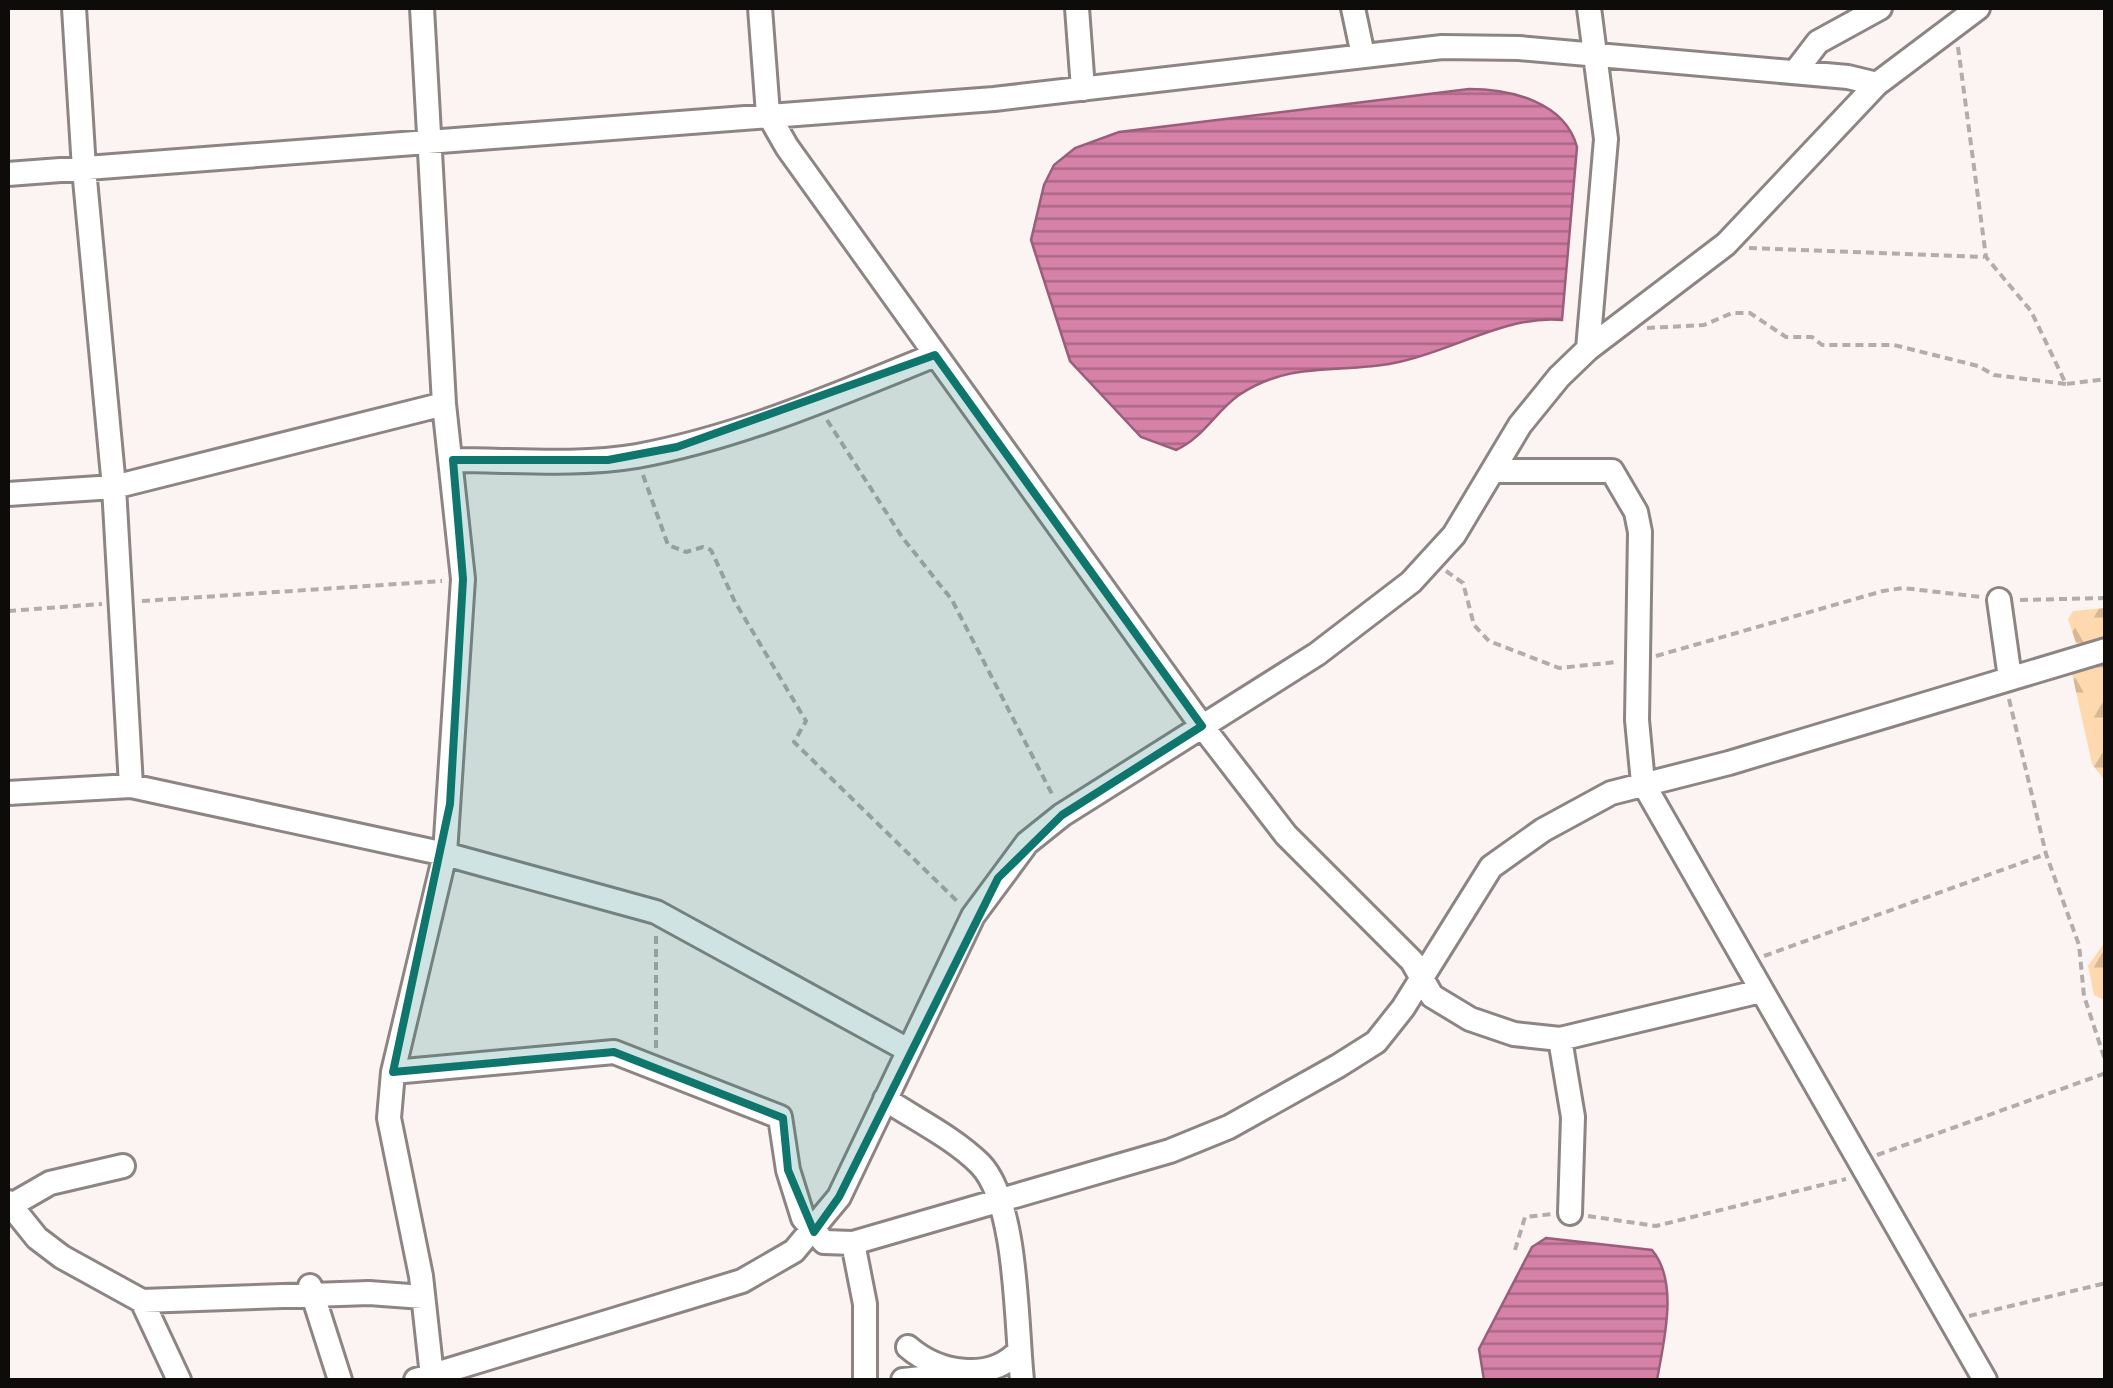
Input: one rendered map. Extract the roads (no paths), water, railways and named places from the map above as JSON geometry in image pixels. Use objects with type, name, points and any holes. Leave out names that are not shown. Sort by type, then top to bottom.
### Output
[{"type":"street","points":[[74,8],[84,169],[114,487],[131,786]]},
{"type":"street","points":[[422,8],[444,404],[463,579],[445,854],[393,1072],[390,1118],[423,1297],[424,1378],[742,1281],[794,1250],[814,1232],[839,1197],[973,916],[1027,843],[1062,815],[1347,633],[1433,561],[1496,471],[1538,399],[1588,349],[1733,236],[1877,84],[1978,8]]},
{"type":"street","points":[[760,8],[768,114],[786,147],[1202,726],[1286,835],[1412,961],[1432,996],[1470,1019],[1514,1034],[1560,1038],[1761,991]]},
{"type":"street","points":[[1078,8],[1083,89]]},
{"type":"street","points":[[1353,8],[1363,55]]},
{"type":"street","points":[[1588,8],[1606,138],[1588,349]]},
{"type":"street","points":[[1795,72],[1818,42],[1880,8]]},
{"type":"street","points":[[8,174],[1083,89],[1363,55],[1479,47],[1795,72],[1877,84]]},
{"type":"street","points":[[453,460],[636,456],[818,403],[935,355]]},
{"type":"street","points":[[8,494],[114,487],[444,404]]},
{"type":"street","points":[[1496,471],[1612,471],[1636,512],[1640,532],[1637,720],[1643,783],[1985,1380]]},
{"type":"street","points":[[1999,600],[2007,679]]},
{"type":"street","points":[[393,1072],[614,1052],[780,1117],[788,1170],[803,1218],[824,1242],[852,1243],[1170,1151],[1229,1126],[1376,1042],[1422,978],[1492,866],[1543,830],[1612,793],[1729,763],[2106,650]]},
{"type":"street","points":[[8,794],[131,786],[445,854],[656,912],[908,1050]]},
{"type":"street","points":[[1560,1038],[1572,1117],[1570,1213]]},
{"type":"street","points":[[885,1099],[978,1162],[991,1178],[999,1200],[1022,1380]]},
{"type":"street","points":[[122,1166],[50,1183],[9,1204],[36,1238],[142,1301],[313,1290],[423,1297]]},
{"type":"street","points":[[852,1243],[866,1304],[865,1380]]},
{"type":"street","points":[[313,1290],[340,1380]]},
{"type":"street","points":[[142,1301],[179,1380]]},
{"type":"street","points":[[908,1346],[924,1361],[949,1368],[998,1367],[1019,1351]]},
{"type":"street","points":[[903,1380],[940,1376],[949,1368]]}]
